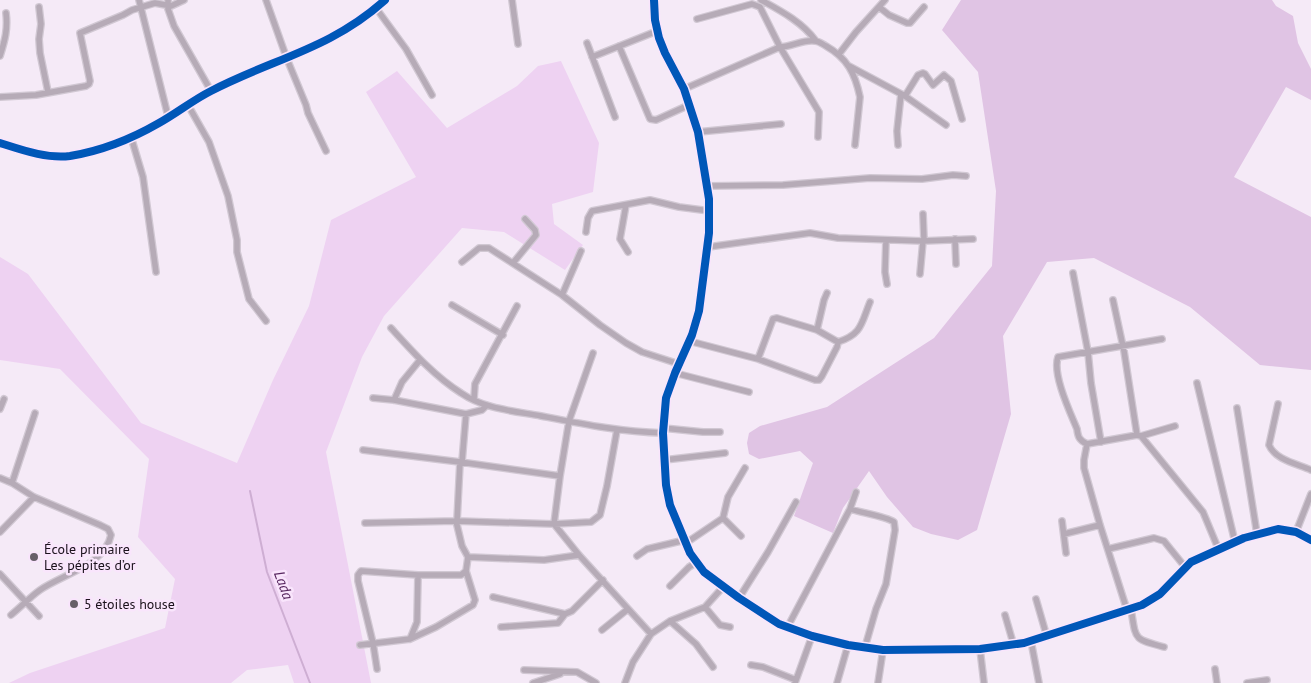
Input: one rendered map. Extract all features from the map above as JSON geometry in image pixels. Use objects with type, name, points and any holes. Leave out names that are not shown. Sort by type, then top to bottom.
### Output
[{"type":"street","points":[[139,0],[168,116]]},
{"type":"street","points":[[0,97],[36,95],[89,84],[89,75],[80,33],[140,8],[168,3],[171,6],[184,0]]},
{"type":"street","points":[[266,0],[308,113],[326,150]]},
{"type":"street","points":[[0,143],[44,155],[71,156],[131,137],[161,122],[211,91],[328,40],[353,26],[385,0]]},
{"type":"street","points":[[512,0],[518,44]]},
{"type":"street","points":[[654,0],[657,31],[665,53],[684,89],[690,105],[698,132],[708,186],[710,211],[708,248],[699,311],[666,398],[663,430],[666,486],[670,505],[690,553],[704,572],[739,598],[787,628],[812,636],[848,645],[883,650],[980,649],[1014,646],[1047,637],[1129,609],[1160,594],[1191,562],[1218,548],[1256,534],[1278,529],[1296,532],[1311,540]]},
{"type":"street","points":[[839,54],[885,0]]},
{"type":"street","points":[[696,18],[759,2],[784,12],[810,33],[816,41],[839,54],[849,66],[860,97],[855,145]]},
{"type":"street","points":[[759,2],[780,47],[819,112],[818,137]]},
{"type":"street","points":[[168,3],[174,26],[211,91]]},
{"type":"street","points":[[879,7],[889,15],[907,24],[924,7]]},
{"type":"street","points":[[39,8],[41,24],[40,53],[48,92]]},
{"type":"street","points":[[376,8],[406,50],[432,95]]},
{"type":"street","points":[[0,56],[8,28],[6,13]]},
{"type":"street","points":[[592,57],[657,31]]},
{"type":"street","points":[[684,89],[780,47],[816,41]]},
{"type":"street","points":[[587,43],[615,117]]},
{"type":"street","points":[[619,46],[650,119],[656,120],[690,105]]},
{"type":"street","points":[[849,66],[903,95],[946,125]]},
{"type":"street","points":[[898,146],[896,131],[903,95],[920,73],[925,74],[933,84],[944,75],[950,81],[962,119]]},
{"type":"street","points":[[188,104],[209,142],[228,196],[237,252],[249,299],[266,321]]},
{"type":"street","points":[[698,132],[781,124]]},
{"type":"street","points":[[131,137],[144,177],[156,272]]},
{"type":"street","points":[[708,186],[783,185],[870,178],[922,179],[953,175],[966,176]]},
{"type":"street","points":[[586,232],[588,218],[592,211],[626,204],[650,200],[679,207],[710,211]]},
{"type":"street","points":[[626,204],[620,239],[628,252]]},
{"type":"street","points":[[920,274],[923,214]]},
{"type":"street","points":[[513,263],[536,235],[535,230],[525,219]]},
{"type":"street","points":[[708,248],[810,233],[838,238],[886,240],[973,239]]},
{"type":"street","points":[[955,239],[956,264]]},
{"type":"street","points":[[886,240],[885,272],[887,284]]},
{"type":"street","points":[[462,262],[478,248],[489,248],[562,295],[600,325],[642,352],[680,364]]},
{"type":"street","points":[[562,295],[580,251]]},
{"type":"street","points":[[1073,273],[1088,352],[1091,384],[1101,442]]},
{"type":"street","points":[[817,330],[827,293]]},
{"type":"street","points":[[1113,300],[1139,436],[1203,512],[1218,548]]},
{"type":"street","points":[[758,359],[773,319],[780,318],[817,330],[838,342],[850,338],[857,332],[870,302]]},
{"type":"street","points":[[452,305],[503,335]]},
{"type":"street","points":[[474,399],[475,384],[517,306]]},
{"type":"street","points":[[391,328],[420,360],[462,394],[486,406],[617,430],[720,432]]},
{"type":"street","points":[[1162,339],[1058,357],[1056,362],[1078,437],[1087,444],[1139,436],[1175,426]]},
{"type":"street","points":[[689,341],[758,359],[815,380],[819,380],[838,342]]},
{"type":"street","points":[[593,353],[569,421],[554,524],[579,555],[651,634]]},
{"type":"street","points":[[394,400],[402,382],[420,360]]},
{"type":"street","points":[[675,373],[749,392]]},
{"type":"street","points":[[1197,383],[1235,542]]},
{"type":"street","points":[[373,398],[394,400],[466,414],[482,410],[486,406]]},
{"type":"street","points":[[0,409],[4,399]]},
{"type":"street","points":[[1278,404],[1269,445],[1272,452],[1311,470]]},
{"type":"street","points":[[1237,408],[1256,534]]},
{"type":"street","points":[[12,483],[35,413]]},
{"type":"street","points":[[360,645],[410,639],[473,605],[475,600],[466,571],[468,557],[462,546],[456,522],[466,414]]},
{"type":"street","points":[[365,523],[554,524],[591,522],[600,516],[608,486],[617,430]]},
{"type":"street","points":[[1087,444],[1084,468],[1100,525],[1129,609],[1135,634],[1142,642],[1164,647]]},
{"type":"street","points":[[363,450],[560,476]]},
{"type":"street","points":[[664,460],[725,452]]},
{"type":"street","points":[[636,556],[647,549],[686,542],[723,518],[728,497],[745,468]]},
{"type":"street","points":[[0,478],[34,497],[87,518],[108,529],[111,535],[105,549],[97,558],[39,591],[11,616]]},
{"type":"street","points":[[787,628],[850,509],[856,492]]},
{"type":"street","points":[[1296,532],[1311,494]]},
{"type":"street","points":[[0,532],[34,497]]},
{"type":"street","points":[[739,598],[796,502]]},
{"type":"street","points":[[850,509],[889,519],[894,522],[895,530],[886,584],[876,609],[865,648]]},
{"type":"street","points":[[723,518],[741,536]]},
{"type":"street","points":[[1062,521],[1066,553]]},
{"type":"street","points":[[1064,534],[1100,525]]},
{"type":"street","points":[[1108,549],[1154,538],[1159,539],[1164,541],[1185,567]]},
{"type":"street","points":[[468,557],[544,560],[579,555]]},
{"type":"street","points":[[670,586],[689,567],[697,562]]},
{"type":"street","points":[[377,669],[373,643],[358,581],[358,575],[361,571],[418,575],[461,575],[466,571]]},
{"type":"street","points":[[0,574],[39,616]]},
{"type":"street","points":[[410,639],[417,622],[418,575]]},
{"type":"street","points":[[501,627],[558,623],[565,614],[572,610],[603,580]]},
{"type":"street","points":[[625,683],[633,662],[651,634],[670,622],[705,606],[723,587]]},
{"type":"street","points":[[493,597],[565,614]]},
{"type":"street","points":[[1036,599],[1047,637]]},
{"type":"street","points":[[705,606],[720,625],[730,627]]},
{"type":"street","points":[[602,630],[628,609]]},
{"type":"street","points":[[1005,615],[1014,646]]},
{"type":"street","points":[[670,622],[696,644],[713,667]]},
{"type":"street","points":[[751,665],[763,667],[795,681],[812,636]]},
{"type":"street","points":[[1032,641],[1039,683]]},
{"type":"street","points":[[837,683],[848,645]]},
{"type":"street","points":[[980,649],[984,683]]},
{"type":"street","points":[[878,683],[883,650]]},
{"type":"street","points":[[1215,669],[1217,683]]},
{"type":"street","points":[[524,670],[577,672],[596,683]]},
{"type":"street","points":[[533,683],[564,672]]},
{"type":"street","points":[[1247,683],[1267,680]]},
{"type":"shaded area","points":[[961,0],[1272,0],[1276,6],[1293,16],[1298,43],[1311,69],[1311,100],[1286,87],[1234,177],[1311,217],[1311,370],[1260,365],[1190,307],[1094,258],[1047,262],[1003,336],[1011,414],[977,530],[958,540],[931,534],[913,527],[887,497],[869,471],[843,508],[833,533],[794,516],[813,463],[800,451],[759,459],[749,454],[747,443],[749,433],[760,426],[827,407],[934,338],[992,266],[996,191],[978,72],[942,30]]},
{"type":"shaded area","points":[[561,61],[599,143],[593,192],[552,204],[554,224],[583,245],[565,270],[504,232],[462,228],[384,316],[362,357],[326,452],[371,683],[294,683],[288,665],[247,670],[231,683],[9,683],[30,673],[165,628],[175,579],[138,537],[149,459],[60,369],[0,360],[0,257],[28,274],[141,423],[237,463],[273,380],[309,306],[331,220],[416,177],[366,92],[397,71],[447,128],[517,86],[538,66]]},
{"type":"waterway","name":"Lada","points":[[250,491],[267,572],[310,683]]},
{"type":"cycle path","points":[[0,143],[35,153],[61,157],[82,154],[116,143],[159,123],[211,91],[322,42],[365,17],[385,0]]},
{"type":"cycle path","points":[[654,0],[655,20],[659,38],[684,89],[698,132],[709,199],[709,233],[699,311],[692,335],[666,398],[663,433],[666,485],[670,505],[690,553],[704,572],[779,624],[812,636],[848,645],[883,650],[980,649],[1024,643],[1142,605],[1160,594],[1191,562],[1244,538],[1278,529],[1296,532],[1311,540]]},
{"type":"place","name":"École primaire Les pépites d’or","points":[[34,557]]},
{"type":"place","name":"5 étoiles house","points":[[74,604]]}]
